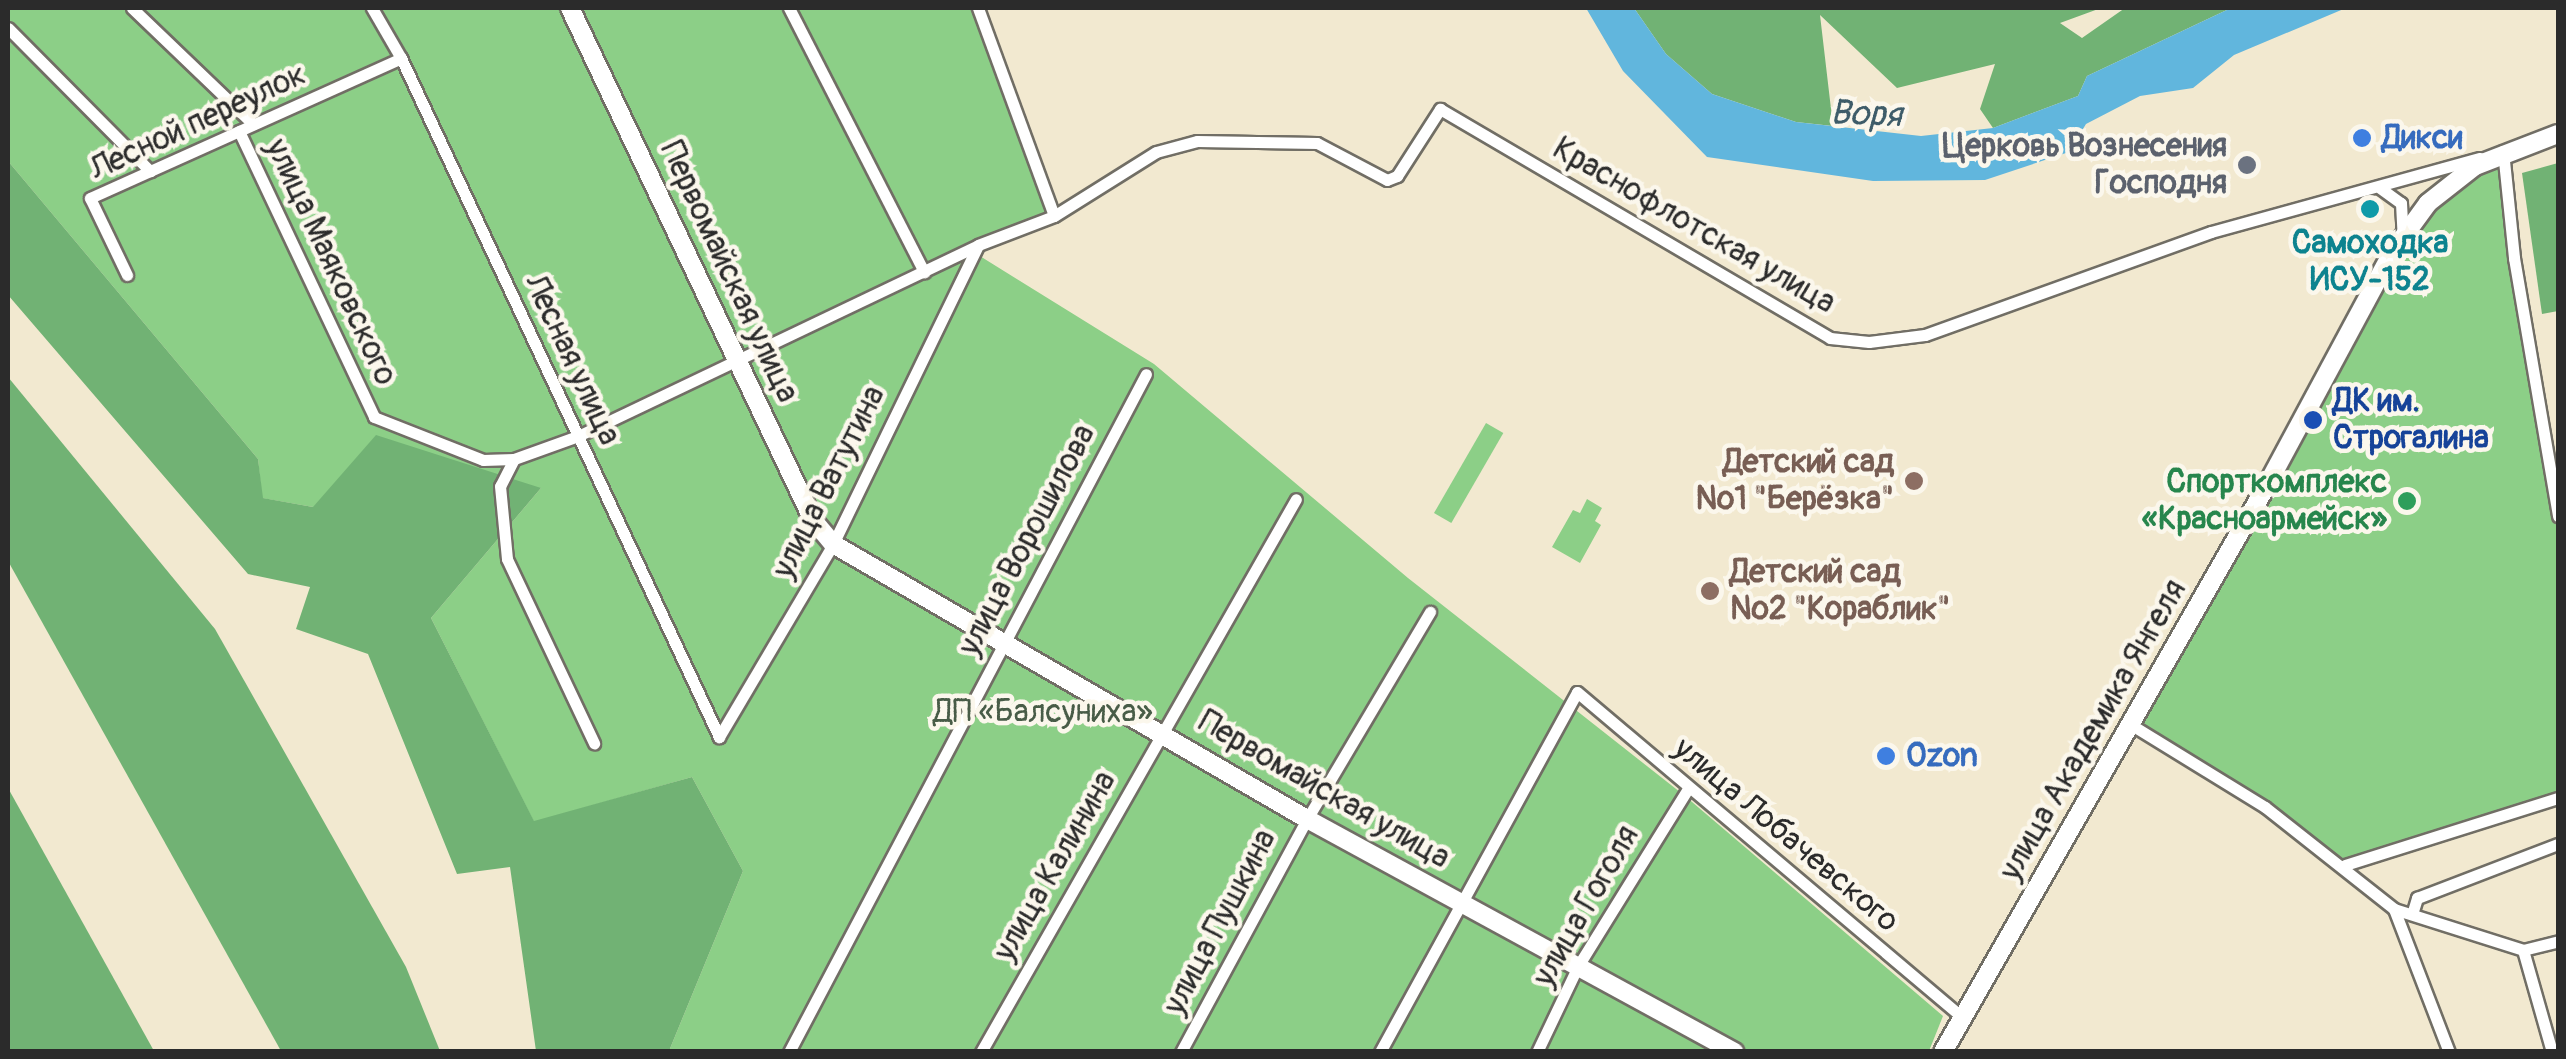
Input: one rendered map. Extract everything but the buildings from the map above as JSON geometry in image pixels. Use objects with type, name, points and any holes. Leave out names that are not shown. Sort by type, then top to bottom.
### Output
[{"type":"street","name":"улица Маяковского","points":[[132,8],[253,124]]},
{"type":"street","name":"Лесная улица","points":[[372,8],[401,58],[719,737]]},
{"type":"street","name":"Первомайская улица","points":[[570,8],[813,520],[833,544],[1306,819],[1735,1052]]},
{"type":"street","points":[[789,8],[924,272]]},
{"type":"street","points":[[594,743],[507,559],[500,486],[514,459],[578,436],[740,362],[978,245],[1054,216],[978,8]]},
{"type":"street","points":[[8,28],[150,171]]},
{"type":"street","name":"Лесной переулок","points":[[127,275],[90,198],[401,58]]},
{"type":"street","name":"Краснофлотская улица","points":[[1054,216],[1156,152],[1197,141],[1317,143],[1392,180],[1440,110],[1830,338],[1869,342],[1925,335],[2211,232],[2504,151]]},
{"type":"street","name":"улица Маяковского","points":[[239,131],[374,417],[483,460],[514,459]]},
{"type":"street","name":"улица Академика Янгеля","points":[[1943,1052],[2402,238],[2428,203],[2504,151],[2558,134]]},
{"type":"street","points":[[2504,151],[2514,258],[2558,516]]},
{"type":"street","points":[[2376,187],[2397,194],[2402,238]]},
{"type":"street","name":"улица Ватутина","points":[[719,737],[833,544],[978,245]]},
{"type":"street","name":"улица Ворошилова","points":[[788,1052],[1146,374]]},
{"type":"street","name":"улица Калинина","points":[[980,1052],[1296,499]]},
{"type":"street","name":"улица Пушкина","points":[[1181,1052],[1306,819],[1430,612]]},
{"type":"street","name":"улица Лобачевского","points":[[1462,903],[1576,692],[1962,1017]]},
{"type":"street","points":[[2130,724],[2345,866],[2394,909],[2449,1052]]},
{"type":"street","name":"улица Гоголя","points":[[1537,1052],[1578,966],[1688,790]]},
{"type":"street","points":[[2345,866],[2558,798]]},
{"type":"street","points":[[2413,910],[2417,898],[2558,844]]},
{"type":"street","points":[[1380,1052],[1462,903]]},
{"type":"street","points":[[2394,909],[2413,910],[2523,950],[2558,941]]},
{"type":"street","points":[[2523,950],[2552,1052]]},
{"type":"green space","name":"ДП «Балсуниха»","points":[[8,8],[980,8],[1054,211],[975,253],[1154,364],[1408,578],[1685,796],[1943,1016],[1929,1051],[669,1051],[743,871],[692,777],[534,822],[431,618],[541,488],[313,507],[262,498],[258,459],[8,161]]},
{"type":"green space","points":[[1634,8],[2101,8],[2060,23],[2082,38],[2125,8],[2231,8],[2087,76],[2078,96],[1993,128],[1980,109],[1995,64],[1897,88],[1820,15],[1833,126],[1796,122],[1712,94],[1666,54]]},
{"type":"green space","name":"Спорткомплекс «Красноармейск»","points":[[2504,151],[2514,259],[2558,516],[2558,798],[2345,865],[2130,724],[2428,203]]},
{"type":"green space","points":[[8,161],[258,459],[263,498],[313,507],[376,435],[541,488],[431,618],[534,821],[692,777],[743,871],[669,1051],[536,1051],[510,867],[457,874],[368,654],[296,629],[310,587],[248,574],[8,295]]},
{"type":"green space","points":[[2558,163],[2558,311],[2542,314],[2522,173]]},
{"type":"green space","points":[[8,377],[215,629],[406,967],[440,1051],[281,1051],[8,561]]},
{"type":"green space","points":[[1486,423],[1503,433],[1451,523],[1434,513]]},
{"type":"green space","points":[[1587,499],[1602,508],[1595,521],[1601,525],[1580,563],[1552,547],[1573,510],[1580,513]]},
{"type":"green space","points":[[8,788],[154,1051],[8,1051]]},
{"type":"water","points":[[1586,8],[1634,8],[1666,54],[1712,94],[1796,122],[1921,136],[1993,128],[2078,96],[2087,76],[2231,8],[2346,8],[2234,55],[2193,88],[2140,96],[2086,124],[2069,152],[1985,180],[1873,181],[1707,157],[1623,71]]},
{"type":"place","name":"Дикси","points":[[2362,138]]},
{"type":"place","name":"Церковь Вознесения Господня","points":[[2247,165]]},
{"type":"place","name":"Самоходка ИСУ-152","points":[[2370,209]]},
{"type":"place","name":"ДК им. Строгалина","points":[[2313,420]]},
{"type":"place","name":"Детский сад №1 \"Берёзка\"","points":[[1914,481]]},
{"type":"place","name":"Спорткомплекс «Красноармейск»","points":[[2407,501]]},
{"type":"place","name":"Детский сад №2 \"Кораблик\"","points":[[1710,591]]},
{"type":"place","name":"Ozon","points":[[1886,756]]},
{"type":"water label","name":"Воря","points":[[1866,114]]}]
